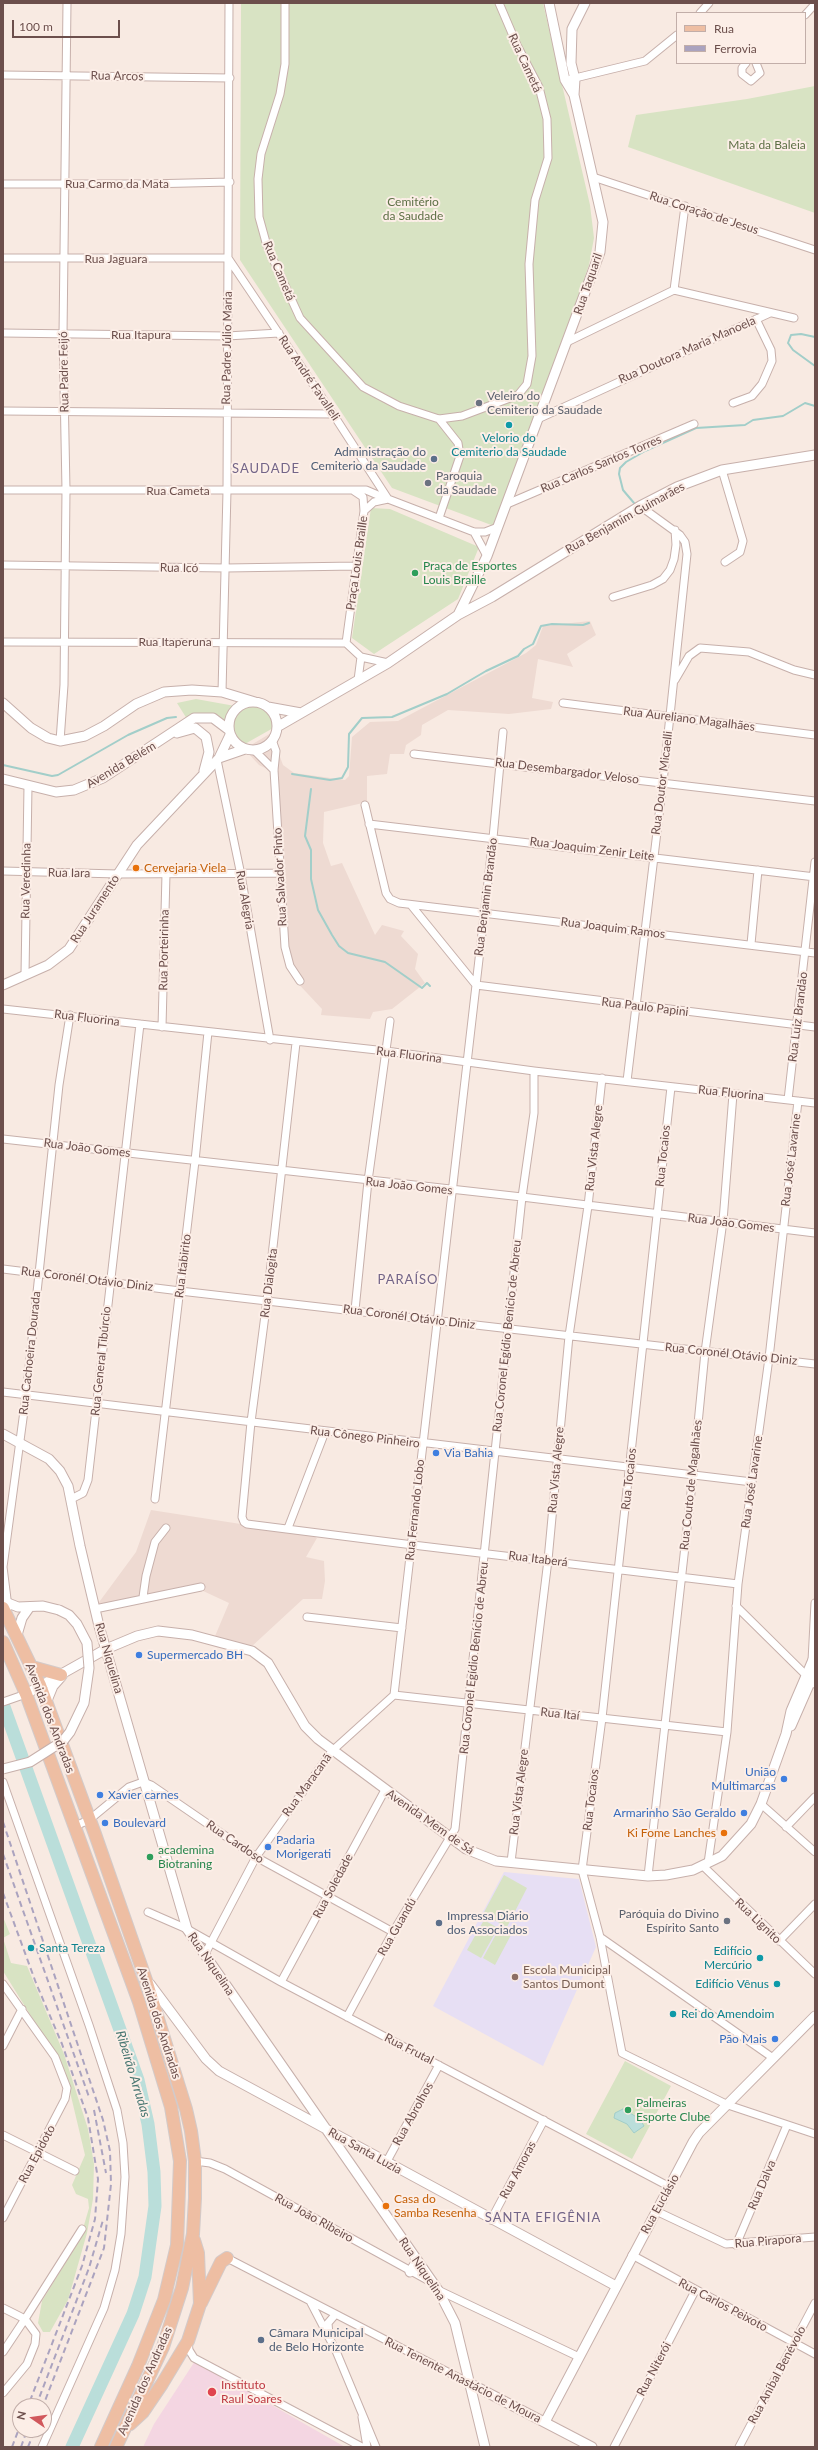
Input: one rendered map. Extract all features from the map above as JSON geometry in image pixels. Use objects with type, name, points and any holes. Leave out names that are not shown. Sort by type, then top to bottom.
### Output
[{"type":"main road","name":"Avenida dos Andradas","points":[[5,1604],[9,1619],[40,1685],[146,1980],[186,2109],[195,2161],[193,2234],[182,2288],[165,2340],[116,2447]]},
{"type":"main road","name":"Avenida dos Andradas","points":[[3,1642],[26,1694],[139,2002],[171,2106],[180,2161],[177,2244],[164,2300],[138,2366],[101,2447]]},
{"type":"main road","points":[[32,1667],[64,1673]]},
{"type":"main road","points":[[193,2234],[198,2253],[200,2304]]},
{"type":"main road","points":[[123,2432],[143,2412],[188,2341],[200,2304],[221,2262],[227,2258]]},
{"type":"street","name":"Rua Padre Feijó","points":[[60,741],[63,709],[66,490],[63,335],[67,3]]},
{"type":"street","name":"Rua Padre Júlio Maria","points":[[222,692],[227,491],[227,336],[230,182],[229,3]]},
{"type":"street","name":"Rua Cametá","points":[[285,3],[286,64],[280,94],[261,154],[258,179],[259,217],[266,246],[300,318],[363,387],[399,406],[439,419],[462,416],[518,395],[527,384],[532,356],[529,264],[536,200],[548,158],[548,119],[539,87],[517,45],[499,3]]},
{"type":"street","points":[[549,3],[565,80],[574,95]]},
{"type":"street","name":"Rua Taquaril","points":[[487,556],[569,341],[600,252],[603,238],[602,222],[593,177],[574,95],[575,79],[571,63],[572,29],[584,3]]},
{"type":"street","points":[[701,12],[709,3]]},
{"type":"street","points":[[806,14],[815,4]]},
{"type":"street","points":[[565,80],[575,79],[645,61],[676,36]]},
{"type":"street","points":[[745,64],[742,68],[742,74],[751,80],[760,73],[756,64]]},
{"type":"street","name":"Rua Arcos","points":[[3,74],[230,78]]},
{"type":"street","name":"Rua Coração de Jesus","points":[[593,177],[815,250]]},
{"type":"street","name":"Rua Carmo da Mata","points":[[3,184],[230,182]]},
{"type":"street","points":[[674,290],[685,206]]},
{"type":"street","name":"Rua Jaguara","points":[[3,258],[228,258]]},
{"type":"street","name":"Rua André Favalleli","points":[[228,258],[334,414],[388,499]]},
{"type":"street","points":[[569,341],[674,290],[794,318]]},
{"type":"street","name":"Rua Doutora Maria Manoela","points":[[540,418],[770,313]]},
{"type":"street","points":[[733,403],[752,396],[762,384],[772,361],[771,350],[756,319]]},
{"type":"street","name":"Rua Itapura","points":[[3,333],[227,336],[279,333]]},
{"type":"street","points":[[3,411],[334,414]]},
{"type":"street","points":[[438,518],[460,456],[458,443],[439,419]]},
{"type":"street","name":"Rua Carlos Santos Torres","points":[[507,504],[694,424]]},
{"type":"street","name":"Rua Benjamim Guimarães","points":[[458,615],[492,597],[640,506],[677,487],[722,470],[815,455]]},
{"type":"street","points":[[722,470],[743,541],[740,552],[725,562]]},
{"type":"street","name":"Rua Cameta","points":[[3,490],[354,491],[373,492],[388,499]]},
{"type":"street","points":[[354,491],[363,497],[364,511]]},
{"type":"street","points":[[388,499],[474,532],[485,532],[498,526]]},
{"type":"street","name":"Praça Louis Braille","points":[[346,643],[364,511],[374,502],[388,499]]},
{"type":"street","name":"Rua Doutor Micaelli","points":[[627,1081],[638,1006],[653,856],[663,782],[687,554],[685,542],[675,530],[640,506]]},
{"type":"street","points":[[613,597],[652,585],[663,578],[670,570],[674,559],[676,546],[675,530]]},
{"type":"street","points":[[250,750],[264,747],[272,740],[277,728],[388,663],[458,615],[474,587],[487,556],[474,532]]},
{"type":"street","name":"Rua Icó","points":[[3,565],[226,568],[356,566]]},
{"type":"street","points":[[474,587],[482,596],[492,597]]},
{"type":"street","name":"Rua Itaperuna","points":[[3,642],[346,643]]},
{"type":"street","points":[[346,643],[361,657],[388,663]]},
{"type":"street","points":[[672,687],[689,656],[700,648],[749,652],[794,670],[815,675]]},
{"type":"street","points":[[358,680],[361,657]]},
{"type":"street","points":[[3,703],[31,728],[48,738],[60,741],[85,736],[104,726],[136,704],[164,692],[192,690],[222,692],[268,707],[301,713]]},
{"type":"street","points":[[255,702],[242,705],[232,713],[230,732],[239,746],[250,750],[274,770]]},
{"type":"street","name":"Rua Aureliano Magalhães","points":[[563,703],[670,718],[815,735]]},
{"type":"street","points":[[268,707],[273,712],[277,728]]},
{"type":"street","name":"Avenida Belém","points":[[3,779],[56,792],[74,790],[87,786],[166,737],[188,721],[200,716],[213,718],[230,732]]},
{"type":"street","points":[[166,737],[195,728],[201,731],[206,737],[209,752],[203,775]]},
{"type":"street","name":"Rua Juramento","points":[[3,985],[48,965],[66,953],[138,845],[218,759],[230,732]]},
{"type":"street","name":"Rua Benjamin Brandão","points":[[467,1062],[504,732]]},
{"type":"street","name":"Rua Salvador Pinto","points":[[272,740],[276,751],[274,770],[278,873],[285,947],[290,966],[300,981]]},
{"type":"street","name":"Rua Juramento","points":[[218,759],[250,750]]},
{"type":"street","name":"Rua Desembargador Veloso","points":[[414,754],[815,801]]},
{"type":"street","name":"Rua Alegria","points":[[218,759],[241,875],[270,1040]]},
{"type":"street","name":"Rua Veredinha","points":[[25,975],[28,786]]},
{"type":"street","name":"Rua Joaquim Ramos","points":[[365,805],[386,893],[393,901],[411,905],[751,944],[815,953]]},
{"type":"street","name":"Rua Joaquim Zenir Leite","points":[[369,824],[653,856],[814,877]]},
{"type":"street","name":"Rua Luiz Brandão","points":[[788,1100],[798,1025],[815,862]]},
{"type":"street","points":[[751,944],[758,870]]},
{"type":"street","name":"Rua Iara","points":[[3,871],[241,875],[278,873]]},
{"type":"street","name":"Rua Porteirinha","points":[[162,1027],[166,874]]},
{"type":"street","points":[[411,905],[476,986]]},
{"type":"street","name":"Rua Paulo Papini","points":[[476,986],[815,1027]]},
{"type":"street","name":"Rua Fluorina","points":[[3,1009],[296,1043],[386,1051],[534,1071],[815,1103]]},
{"type":"street","name":"Rua Cachoeira Dourada","points":[[5,1604],[3,1567],[6,1524],[26,1396],[59,1085],[70,1016]]},
{"type":"street","points":[[355,1310],[368,1181],[390,1021]]},
{"type":"street","name":"Rua General Tibúrcio","points":[[71,1499],[80,1496],[87,1485],[140,1024]]},
{"type":"street","name":"Rua Itabirito","points":[[155,1499],[195,1161],[208,1032]]},
{"type":"street","name":"Rua Dialogita","points":[[244,1522],[242,1516],[251,1422],[267,1300],[296,1043]]},
{"type":"street","name":"Rua Fernando Lobo","points":[[394,1695],[436,1320],[453,1191],[467,1062]]},
{"type":"street","name":"Rua Coronel Egídio Benício de Abreu","points":[[450,1838],[455,1829],[470,1705],[522,1197],[534,1113],[534,1071]]},
{"type":"street","name":"Rua Vista Alegre","points":[[511,1862],[548,1560],[569,1336],[588,1206],[602,1078]]},
{"type":"street","name":"Rua Tocaios","points":[[582,1870],[602,1718],[671,1087]]},
{"type":"street","name":"Rua Couto de Magalhães","points":[[648,1876],[693,1475],[705,1352],[723,1221],[733,1094]]},
{"type":"street","name":"Rua José Lavarine","points":[[706,1865],[727,1732],[738,1584],[770,1358],[798,1101]]},
{"type":"street","name":"Rua João Gomes","points":[[3,1139],[453,1191],[522,1197],[657,1215],[723,1221],[815,1233]]},
{"type":"street","name":"Rua Coronél Otávio Diniz","points":[[3,1269],[38,1272],[180,1291],[815,1364]]},
{"type":"street","name":"Rua Cônego Pinheiro","points":[[3,1392],[96,1405],[251,1422],[422,1444],[495,1450],[557,1459],[752,1482]]},
{"type":"street","points":[[288,1528],[325,1432]]},
{"type":"street","name":"Rua Niquelina","points":[[3,1434],[54,1464],[68,1486],[95,1609],[187,1929],[265,2044],[330,2132],[438,2290],[455,2323],[471,2384],[485,2447]]},
{"type":"street","name":"Rua Itaberá","points":[[244,1522],[247,1524],[288,1528],[412,1545],[548,1560],[738,1584]]},
{"type":"street","points":[[143,1597],[146,1576],[155,1542],[166,1528]]},
{"type":"street","points":[[95,1609],[143,1597],[201,1587]]},
{"type":"street","points":[[814,1661],[815,1603]]},
{"type":"street","points":[[3,1769],[30,1762],[62,1741],[73,1728],[84,1703],[90,1668],[87,1643],[77,1624],[69,1615],[59,1610],[43,1606],[29,1608],[5,1604]]},
{"type":"street","points":[[736,1606],[812,1677]]},
{"type":"street","points":[[17,1635],[22,1618],[29,1608]]},
{"type":"street","points":[[308,1617],[402,1628]]},
{"type":"street","name":"Avenida Mem de Sá","points":[[26,1694],[106,1649],[137,1636],[163,1631],[192,1635],[252,1650],[268,1663],[305,1726],[332,1751],[450,1838],[479,1856],[511,1862],[648,1876],[683,1873],[706,1865],[722,1856],[744,1834],[761,1804],[786,1734],[791,1711],[812,1677],[814,1661]]},
{"type":"street","name":"Avenida Mem de Sá","points":[[46,1703],[53,1686],[64,1673]]},
{"type":"street","points":[[3,1702],[26,1694]]},
{"type":"street","name":"Rua Itaí","points":[[394,1695],[470,1705],[727,1732]]},
{"type":"street","name":"Rua Maracanã","points":[[205,1954],[256,1857],[332,1751],[394,1695]]},
{"type":"street","points":[[3,1782],[89,2025],[117,2110],[123,2143],[124,2192],[121,2234],[115,2270],[104,2308],[42,2447]]},
{"type":"street","points":[[75,1826],[89,1820],[129,1787],[144,1782]]},
{"type":"street","name":"Rua Cardoso","points":[[144,1782],[159,1789],[256,1857],[393,1932]]},
{"type":"street","name":"Rua Soledade","points":[[281,1982],[385,1790]]},
{"type":"street","points":[[786,1827],[815,1797]]},
{"type":"street","points":[[761,1804],[815,1852]]},
{"type":"street","name":"Rua Guandú","points":[[346,2017],[393,1932],[450,1838]]},
{"type":"street","name":"Rua Lignito","points":[[706,1865],[779,1941],[815,1974]]},
{"type":"street","points":[[582,1870],[600,1937],[622,2053],[728,2105],[815,2134]]},
{"type":"street","points":[[779,1941],[815,1904]]},
{"type":"street","name":"Rua Frutal","points":[[148,1912],[187,1929],[346,2017],[670,2187]]},
{"type":"street","points":[[600,1937],[773,2058]]},
{"type":"street","name":"Rua Santa Luzia","points":[[146,1980],[206,2059],[219,2071],[386,2163],[616,2286]]},
{"type":"street","points":[[3,1984],[22,2009],[3,2046]]},
{"type":"street","name":"Rua Epidoto","points":[[3,2218],[65,2099],[67,2088],[55,2057],[22,2009]]},
{"type":"street","name":"Rua Euclásio","points":[[545,2422],[632,2255],[699,2133],[815,2016]]},
{"type":"street","name":"Rua Abrolhos","points":[[386,2163],[440,2065]]},
{"type":"street","name":"Rua Amoras","points":[[492,2220],[544,2120]]},
{"type":"street","name":"Rua Dalva","points":[[736,2245],[787,2125]]},
{"type":"street","points":[[3,2135],[75,2171]]},
{"type":"street","points":[[353,2166],[353,2151],[358,2149],[364,2150]]},
{"type":"street","name":"Rua João Ribeiro","points":[[195,2161],[210,2163],[225,2169],[410,2272],[432,2282]]},
{"type":"street","name":"Rua Pirapora","points":[[656,2210],[715,2240],[736,2245],[815,2237]]},
{"type":"street","points":[[3,2352],[82,2229]]},
{"type":"street","name":"Rua Carlos Peixoto","points":[[632,2255],[695,2291],[815,2354]]},
{"type":"street","name":"Rua Tenente Anastácio de Moura","points":[[227,2258],[311,2303],[592,2447]]},
{"type":"street","points":[[410,2272],[417,2261]]},
{"type":"street","points":[[438,2290],[579,2357]]},
{"type":"street","name":"Rua Niterói","points":[[614,2447],[695,2291]]},
{"type":"street","points":[[311,2303],[329,2338],[376,2447]]},
{"type":"street","name":"Rua Aníbal Benévolo","points":[[739,2447],[815,2303]]},
{"type":"street","points":[[3,2308],[25,2319],[36,2334],[35,2344],[27,2364],[3,2393]]},
{"type":"street","points":[[329,2338],[328,2323],[335,2315]]},
{"type":"street","points":[[188,2341],[189,2350],[194,2358],[362,2447]]},
{"type":"street","points":[[362,2414],[367,2447]]},
{"type":"shaded area","points":[[590,621],[596,635],[567,654],[573,667],[538,659],[532,698],[553,702],[551,709],[509,714],[448,710],[422,725],[421,735],[406,745],[404,754],[390,754],[387,774],[367,776],[367,802],[324,812],[323,843],[331,866],[342,863],[375,935],[382,925],[404,931],[401,936],[418,954],[415,969],[425,983],[392,1009],[373,1012],[370,1019],[321,1015],[322,1009],[292,977],[283,955],[277,881],[279,775],[259,765],[248,753],[251,745],[271,733],[283,765],[294,773],[345,780],[349,776],[352,737],[370,722],[398,721],[526,653],[536,645],[543,626]]},
{"type":"shaded area","points":[[151,1510],[311,1535],[317,1538],[306,1557],[324,1561],[325,1581],[322,1599],[303,1599],[250,1648],[213,1641],[229,1603],[201,1590],[97,1605],[136,1552]]},
{"type":"shaded area","name":"Escola Municipal Santos Dumont","points":[[504,1872],[579,1879],[596,1947],[543,2066],[433,2006]]},
{"type":"shaded area","name":"Instituto Raul Soares","points":[[195,2361],[345,2447],[143,2447],[154,2424]]},
{"type":"green space","name":"Cemitério da Saudade","points":[[241,3],[543,3],[590,205],[594,238],[589,265],[579,295],[494,526],[392,488],[240,260]]},
{"type":"green space","name":"Mata da Baleia","points":[[815,86],[815,213],[628,147],[636,115],[747,99]]},
{"type":"green space","name":"Praça de Esportes Louis Braille","points":[[371,508],[390,509],[479,547],[458,599],[374,654],[352,638]]},
{"type":"green space","points":[[196,699],[235,706],[229,712],[227,724],[220,717],[204,714],[187,719],[177,703]]},
{"type":"green space","points":[[246,705],[261,705],[268,711],[275,727],[243,745],[233,735],[233,718],[239,710]]},
{"type":"green space","points":[[504,1875],[527,1888],[507,1927],[483,1914]]},
{"type":"green space","points":[[3,1917],[10,1934],[3,1938]]},
{"type":"green space","points":[[484,1920],[498,1928],[481,1958],[467,1950]]},
{"type":"green space","points":[[499,1929],[511,1935],[495,1965],[483,1958]]},
{"type":"green space","points":[[3,1938],[11,1963],[27,1966],[64,2054],[88,2129],[94,2164],[93,2199],[87,2233],[68,2300],[50,2332],[43,2332],[38,2323],[42,2301],[80,2239],[89,2208],[88,2199],[76,2194],[72,2185],[85,2155],[65,2071],[3,1971]]},
{"type":"green space","name":"Palmeiras Esporte Clube","points":[[625,2061],[671,2086],[632,2159],[586,2134]]},
{"type":"water","points":[[623,2109],[640,2119],[644,2126],[634,2133],[627,2124],[614,2118],[615,2113]]},
{"type":"waterway","points":[[815,337],[801,334],[791,335],[788,343],[793,350],[815,366]]},
{"type":"waterway","points":[[634,503],[623,490],[619,474],[620,468],[626,462],[645,451],[696,428],[745,425],[753,420],[783,416],[805,403],[815,406]]},
{"type":"waterway","points":[[292,774],[330,780],[342,778],[348,767],[349,734],[362,718],[392,717],[447,694],[486,671],[518,656],[524,649],[533,644],[541,626],[552,624],[583,625],[589,623]]},
{"type":"waterway","points":[[3,765],[52,776],[58,775],[128,735],[167,718],[176,717]]},
{"type":"waterway","points":[[311,789],[305,836],[311,850],[311,879],[318,910],[332,935],[339,946],[348,953],[385,962],[422,988],[427,983],[430,986]]},
{"type":"waterway","name":"Ribeirão Arrudas","points":[[3,1704],[138,2080],[148,2124],[154,2172],[155,2206],[145,2277],[133,2314],[72,2447]]},
{"type":"railway","points":[[3,1822],[103,2120],[110,2151],[111,2184],[104,2248],[46,2398]]},
{"type":"railway","points":[[3,1854],[89,2097]]},
{"type":"railway","points":[[3,1893],[36,1983],[62,2044],[88,2118],[98,2179],[95,2219],[82,2266],[31,2398]]},
{"type":"railway","points":[[94,2110],[106,2173]]},
{"type":"railway","points":[[39,2398],[89,2268],[103,2220]]},
{"type":"railway","points":[[12,2447],[15,2438]]},
{"type":"railway","points":[[21,2447],[24,2438]]},
{"type":"railway","points":[[28,2447],[32,2438]]},
{"type":"place","name":"Veleiro do Cemiterio da Saudade","points":[[479,403]]},
{"type":"place","name":"Velorio do Cemiterio da Saudade","points":[[509,425]]},
{"type":"place","name":"Administração do Cemiterio da Saudade","points":[[434,459]]},
{"type":"place","name":"Paroquia da Saudade","points":[[428,483]]},
{"type":"place","name":"Praça de Esportes Louis Braille","points":[[415,573]]},
{"type":"place","name":"Cervejaria Viela","points":[[136,868]]},
{"type":"place","name":"Via Bahia","points":[[436,1453]]},
{"type":"place","name":"Supermercado BH","points":[[139,1655]]},
{"type":"place","name":"União Multimarcas","points":[[784,1779]]},
{"type":"place","name":"Xavier carnes","points":[[100,1795]]},
{"type":"place","name":"Armarinho São Geraldo","points":[[744,1813]]},
{"type":"place","name":"Boulevard","points":[[105,1823]]},
{"type":"place","name":"Ki Fome Lanches","points":[[724,1833]]},
{"type":"place","name":"Padaria Morigerati","points":[[268,1847]]},
{"type":"place","name":"academina Biotraning","points":[[150,1857]]},
{"type":"place","name":"Paróquia do Divino Espírito Santo","points":[[727,1921]]},
{"type":"place","name":"Impressa Diário dos Associados","points":[[439,1923]]},
{"type":"place","name":"Santa Tereza","points":[[31,1948]]},
{"type":"place","name":"Edifício Mercúrio","points":[[760,1958]]},
{"type":"place","name":"Escola Municipal Santos Dumont","points":[[515,1977]]},
{"type":"place","name":"Edifício Vênus","points":[[777,1984]]},
{"type":"place","name":"Rei do Amendoim","points":[[673,2014]]},
{"type":"place","name":"Pão Mais","points":[[775,2039]]},
{"type":"place","name":"Palmeiras Esporte Clube","points":[[628,2110]]},
{"type":"place","name":"Casa do Samba Resenha","points":[[386,2206]]},
{"type":"place","name":"Câmara Municipal de Belo Horizonte","points":[[261,2340]]},
{"type":"place","name":"Instituto Raul Soares","points":[[212,2392]]},
{"type":"district","name":"SAUDADE","points":[[266,469]]},
{"type":"district","name":"PARAÍSO","points":[[408,1280]]},
{"type":"district","name":"SANTA EFIGÊNIA","points":[[543,2218]]}]
